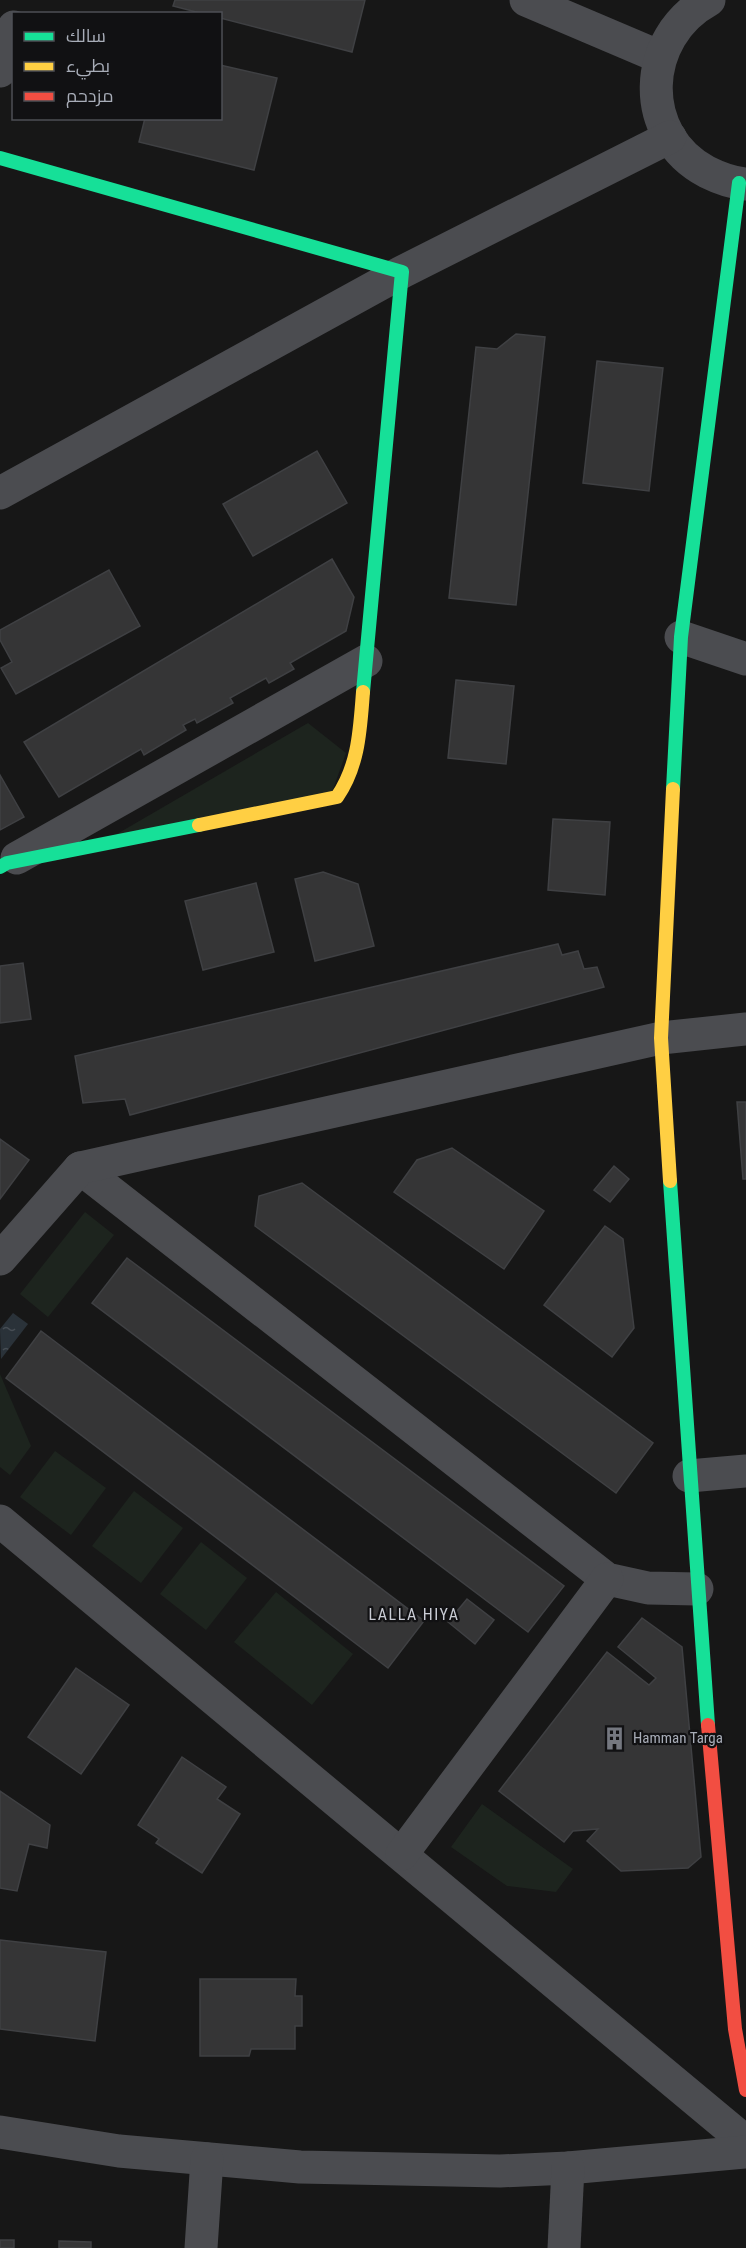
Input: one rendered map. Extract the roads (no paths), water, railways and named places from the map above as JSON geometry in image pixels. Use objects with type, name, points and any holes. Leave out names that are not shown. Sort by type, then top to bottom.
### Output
[{"type":"street","points":[[526,0],[660,57]]},
{"type":"street","points":[[709,0],[682,20],[669,37],[660,57],[656,77],[661,119],[670,137],[683,154],[699,167],[718,177],[742,183],[681,637],[661,1038],[689,1476],[721,1887],[735,2029],[746,2090]]},
{"type":"street","points":[[0,71],[12,33]]},
{"type":"street","points":[[0,494],[402,272],[670,137]]},
{"type":"street","points":[[0,158],[402,272]]},
{"type":"street","points":[[4,865],[337,797],[349,781],[355,764],[366,661],[402,272]]},
{"type":"street","points":[[681,637],[746,659]]},
{"type":"street","points":[[4,865],[366,661]]},
{"type":"street","points":[[0,1259],[80,1168],[661,1038],[746,1029]]},
{"type":"street","points":[[80,1168],[607,1579],[648,1588],[697,1588]]},
{"type":"street","points":[[689,1476],[746,1471]]},
{"type":"street","points":[[0,1521],[746,2142]]},
{"type":"street","points":[[402,1854],[607,1579]]},
{"type":"street","points":[[0,2132],[119,2151],[207,2160],[330,2168],[488,2171],[568,2168],[746,2152]]},
{"type":"street","points":[[201,2248],[207,2160]]},
{"type":"street","points":[[564,2248],[568,2168]]},
{"type":"water","points":[[13,1313],[28,1324],[1,1359],[0,1329]]},
{"type":"place","name":"Hamman Targa","points":[[615,1738]]},
{"type":"district","name":"LALLA HIYA","points":[[414,1614]]}]
